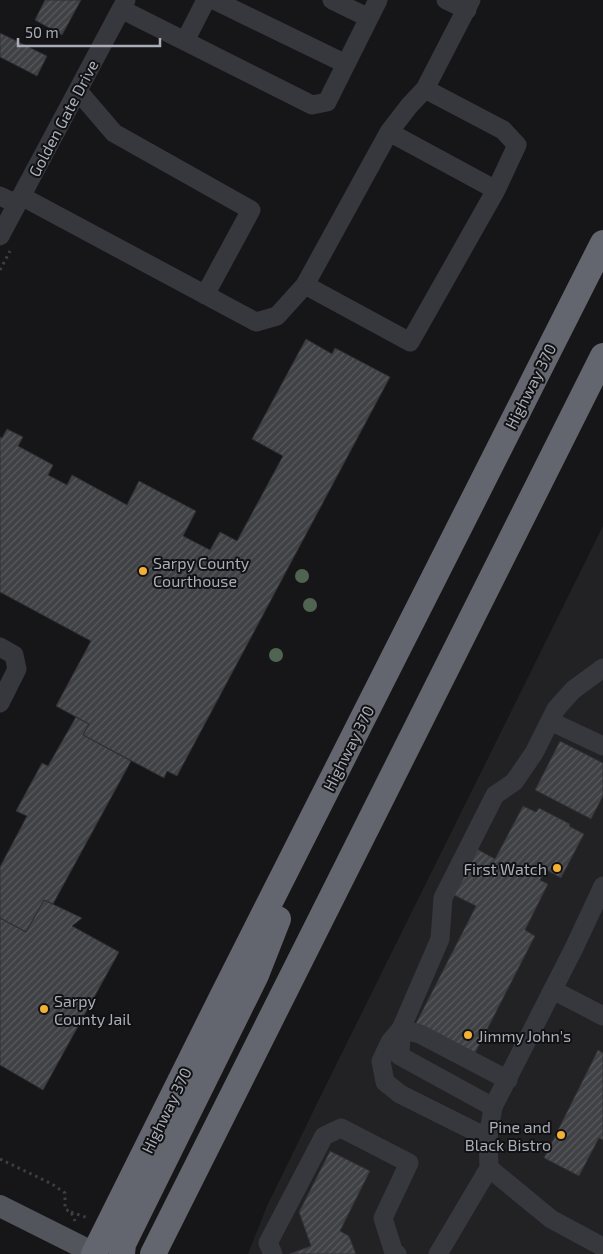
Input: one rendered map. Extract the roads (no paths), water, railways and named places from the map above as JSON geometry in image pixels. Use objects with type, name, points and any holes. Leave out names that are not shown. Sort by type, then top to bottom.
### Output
[{"type":"highway","name":"Highway 370","points":[[95,1254],[603,243]]},
{"type":"highway","points":[[153,1254],[603,356]]},
{"type":"highway","points":[[122,1254],[123,1244],[256,975],[277,923],[292,859]]},
{"type":"main road","points":[[0,1206],[95,1254]]},
{"type":"street","points":[[185,41],[206,0]]},
{"type":"street","points":[[214,0],[346,64]]},
{"type":"street","points":[[332,0],[369,18]]},
{"type":"street","points":[[124,5],[185,41],[312,105],[327,102],[378,0]]},
{"type":"street","points":[[12,199],[206,295],[256,322],[278,316],[305,285],[389,132],[425,89],[469,5],[446,0]]},
{"type":"street","name":"Golden Gate Drive","points":[[0,236],[12,199],[78,91],[124,5]]},
{"type":"street","points":[[305,285],[410,342],[496,190],[517,145],[503,130],[425,89]]},
{"type":"street","points":[[78,91],[114,133],[251,210],[206,295]]},
{"type":"street","points":[[389,132],[496,190]]},
{"type":"street","points":[[0,647],[14,655],[17,669],[0,703]]},
{"type":"street","points":[[488,1138],[400,1094],[385,1082],[381,1061],[390,1042],[401,1029],[440,939],[443,898],[495,795],[514,782],[534,753],[556,708],[573,690],[603,668]]},
{"type":"street","points":[[550,721],[603,746]]},
{"type":"street","points":[[438,1254],[489,1168],[488,1138],[493,1106],[553,990],[603,886]]},
{"type":"street","points":[[553,990],[603,1016]]},
{"type":"street","points":[[401,1029],[420,1034],[508,1080]]},
{"type":"street","points":[[401,1029],[400,1056],[493,1106]]},
{"type":"street","points":[[273,1254],[268,1243],[324,1136],[341,1128],[409,1163],[383,1218],[394,1253],[397,1254]]},
{"type":"street","points":[[489,1168],[551,1219],[599,1244]]},
{"type":"place","name":"Sarpy County Courthouse","points":[[143,571]]},
{"type":"place","name":"First Watch","points":[[557,868]]},
{"type":"place","name":"Sarpy County Jail","points":[[44,1009]]},
{"type":"place","name":"Jimmy John's","points":[[468,1035]]},
{"type":"place","name":"Pine and Black Bistro","points":[[561,1135]]}]
